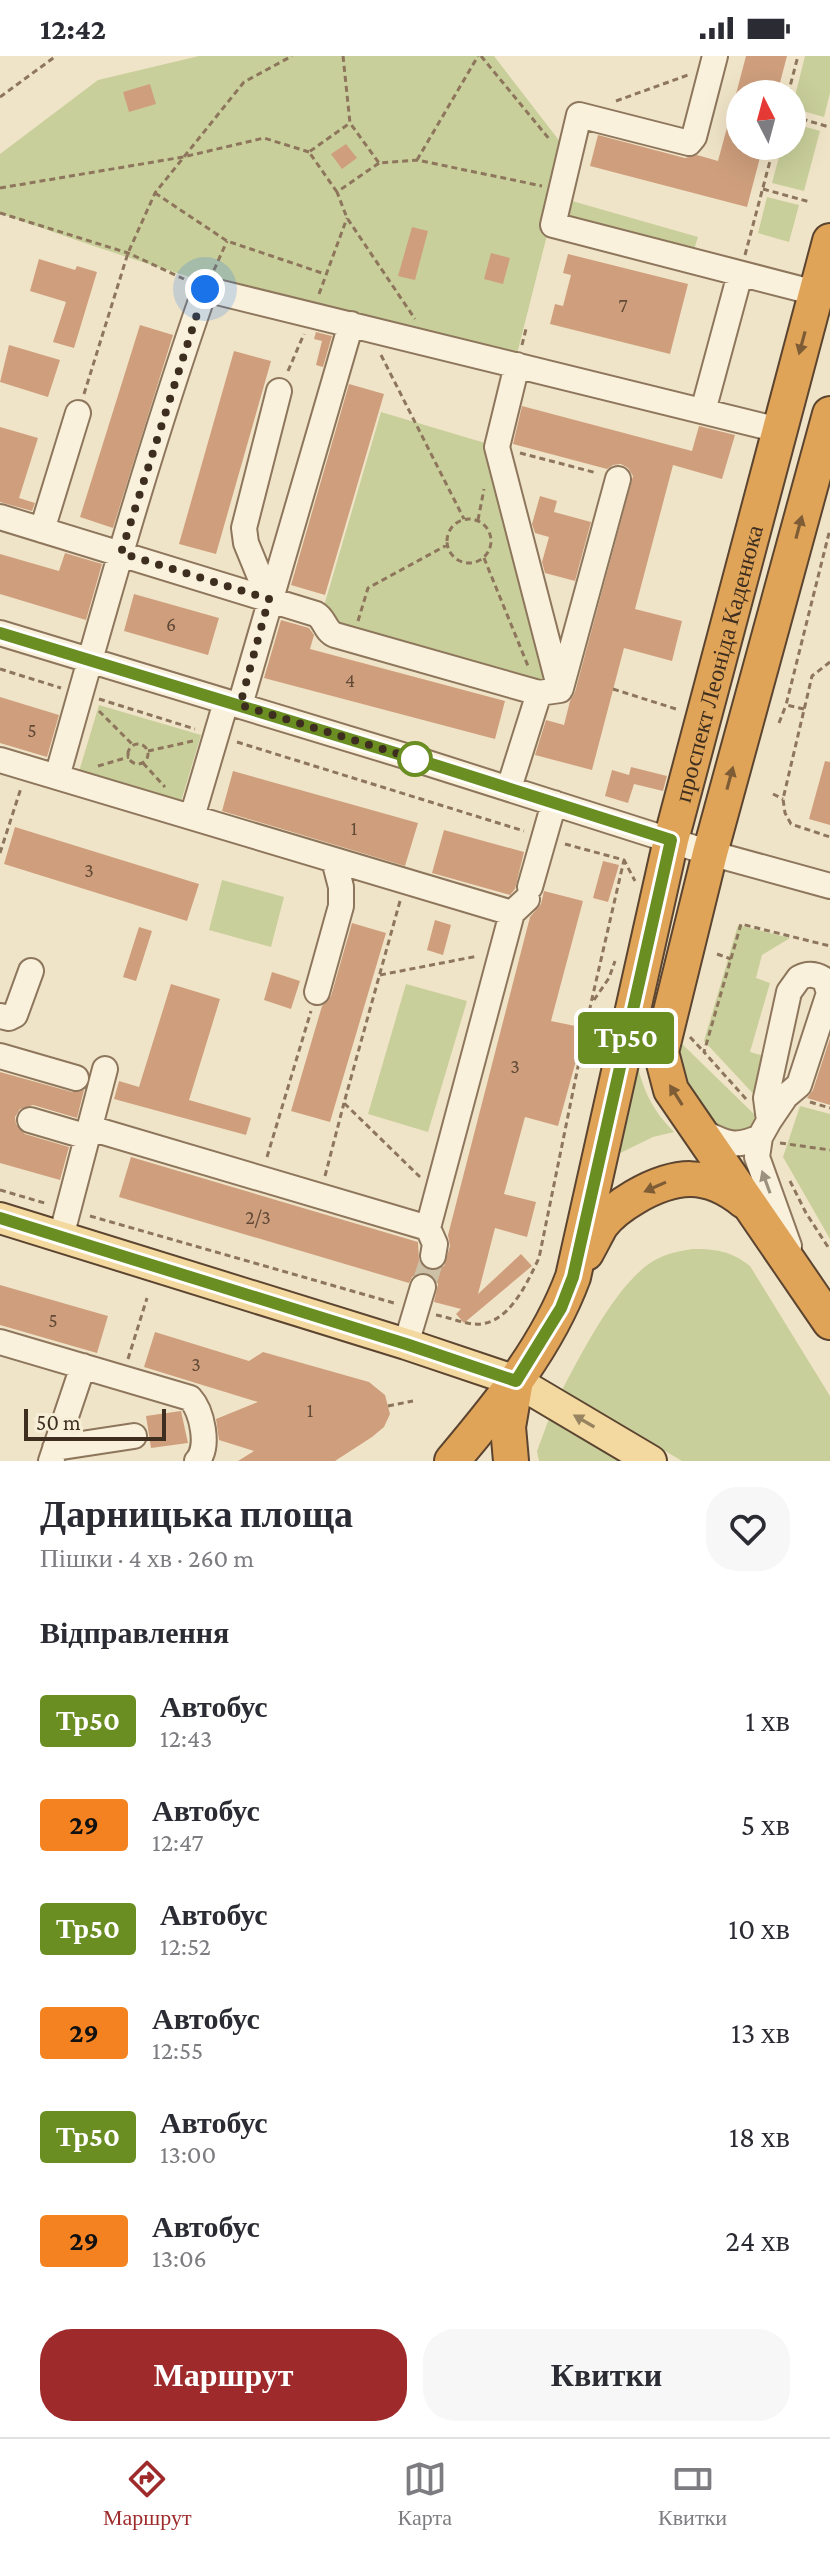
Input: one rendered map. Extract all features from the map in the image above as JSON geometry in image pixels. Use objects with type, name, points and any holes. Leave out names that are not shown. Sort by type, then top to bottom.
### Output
[{"type":"highway","name":"проспект Леоніда Каденюка","points":[[573,1277],[671,840],[830,241]]},
{"type":"highway","name":"проспект Леоніда Каденюка","points":[[828,426],[710,853],[661,1052],[671,1090],[830,1322]]},
{"type":"highway","points":[[452,1461],[516,1381],[561,1308],[573,1277],[602,1224],[621,1205],[651,1188],[673,1180],[692,1178],[710,1181],[733,1191],[751,1206]]},
{"type":"highway","points":[[511,1461],[508,1427],[516,1381]]},
{"type":"main road","points":[[0,1218],[64,1223],[516,1381],[651,1461]]},
{"type":"street","points":[[714,61],[694,137],[689,143],[579,115],[553,225],[816,293]]},
{"type":"street","points":[[703,411],[740,274]]},
{"type":"street","points":[[57,777],[121,553],[205,289],[779,430]]},
{"type":"street","points":[[192,817],[216,735],[233,704],[359,326]]},
{"type":"street","points":[[517,365],[497,447],[550,691]]},
{"type":"street","points":[[269,599],[246,543],[244,528],[279,391]]},
{"type":"street","points":[[42,530],[78,413]]},
{"type":"street","points":[[509,788],[550,691],[618,479]]},
{"type":"street","points":[[0,517],[316,614],[324,621],[328,631],[353,640],[550,691]]},
{"type":"street","points":[[0,633],[509,788],[710,853],[830,886]]},
{"type":"street","points":[[0,760],[406,881],[523,900]]},
{"type":"street","points":[[433,1256],[435,1244],[428,1228],[437,1194],[502,951],[523,900],[554,803]]},
{"type":"street","points":[[317,992],[341,906],[341,887],[334,860]]},
{"type":"street","points":[[0,1016],[9,1018],[15,1015],[31,971]]},
{"type":"street","points":[[767,1133],[766,1098],[792,986],[804,975],[821,977],[828,984],[828,997],[799,1085],[786,1096],[757,1157],[801,1280]]},
{"type":"street","points":[[0,1056],[76,1078]]},
{"type":"street","points":[[64,1223],[105,1069]]},
{"type":"street","points":[[30,1120],[89,1132],[428,1228]]},
{"type":"street","points":[[701,1131],[726,1144],[744,1144],[767,1133]]},
{"type":"street","points":[[406,1344],[420,1298]]},
{"type":"street","points":[[0,1342],[190,1398],[198,1410],[203,1443],[203,1451],[197,1461]]},
{"type":"street","points":[[53,1454],[83,1366]]},
{"type":"street","points":[[53,1454],[134,1436]]},
{"type":"path","points":[[0,97],[56,56]]},
{"type":"path","points":[[276,64],[280,56]]},
{"type":"path","points":[[78,413],[128,253],[155,193],[244,82],[292,56]]},
{"type":"path","points":[[343,56],[350,123],[379,163]]},
{"type":"path","points":[[417,160],[480,56],[568,162]]},
{"type":"path","points":[[792,80],[798,56]]},
{"type":"path","points":[[579,115],[714,61]]},
{"type":"path","points":[[806,120],[829,127]]},
{"type":"path","points":[[309,152],[350,123]]},
{"type":"path","points":[[0,188],[183,157],[264,138],[309,152],[337,192],[347,218],[432,345]]},
{"type":"path","points":[[337,192],[379,163],[417,160],[561,190]]},
{"type":"path","points":[[740,274],[770,160]]},
{"type":"path","points":[[763,189],[810,202]]},
{"type":"path","points":[[155,193],[227,241],[325,274]]},
{"type":"path","points":[[0,213],[128,253],[205,289],[227,241]]},
{"type":"path","points":[[359,326],[464,519]]},
{"type":"path","points":[[497,447],[618,479]]},
{"type":"path","points":[[464,519],[478,520],[490,531],[492,545],[484,558],[470,564],[453,557],[447,545],[451,527],[464,519]]},
{"type":"path","points":[[779,723],[830,529]]},
{"type":"path","points":[[353,640],[368,588],[447,545]]},
{"type":"path","points":[[484,558],[550,691]]},
{"type":"path","points":[[830,662],[812,676],[783,799],[791,824],[830,837]]},
{"type":"path","points":[[0,669],[624,860],[635,880]]},
{"type":"path","points":[[613,689],[676,709]]},
{"type":"path","points":[[80,694],[133,745]]},
{"type":"path","points":[[786,705],[804,709]]},
{"type":"path","points":[[148,751],[216,735]]},
{"type":"path","points":[[141,744],[148,751],[148,758],[143,763],[133,763],[128,754],[133,745],[141,744]]},
{"type":"path","points":[[0,853],[27,768]]},
{"type":"path","points":[[773,794],[783,799]]},
{"type":"path","points":[[0,1190],[64,1223],[420,1298],[476,1324],[489,1322],[508,1309],[526,1285],[539,1258],[591,1003],[624,860]]},
{"type":"path","points":[[320,1196],[406,881]]},
{"type":"path","points":[[704,1052],[741,924],[830,946]]},
{"type":"path","points":[[380,975],[502,951]]},
{"type":"path","points":[[717,954],[731,959]]},
{"type":"path","points":[[591,1003],[609,978],[615,959]]},
{"type":"path","points":[[261,1179],[317,992]]},
{"type":"path","points":[[684,1030],[745,1099]]},
{"type":"path","points":[[344,1103],[437,1194]]},
{"type":"path","points":[[767,1133],[830,1150]]},
{"type":"path","points":[[785,1170],[806,1213],[830,1250]]},
{"type":"path","points":[[123,1378],[147,1298]]},
{"type":"path","points":[[388,1406],[413,1401]]},
{"type":"green space","points":[[199,56],[494,56],[568,152],[513,370],[191,277],[0,213],[0,154],[98,80]]},
{"type":"green space","points":[[805,56],[830,56],[830,93],[824,117],[806,112],[806,80],[799,80]]},
{"type":"green space","points":[[806,127],[820,131],[804,191],[772,183],[778,160],[806,160]]},
{"type":"green space","points":[[767,197],[799,205],[789,242],[758,233]]},
{"type":"green space","points":[[572,201],[698,237],[692,256],[566,221]]},
{"type":"green space","points":[[381,412],[502,448],[557,689],[331,631],[321,616]]},
{"type":"green space","points":[[99,705],[201,735],[179,808],[77,778]]},
{"type":"green space","points":[[222,880],[284,897],[271,947],[209,930]]},
{"type":"green space","points":[[738,925],[790,938],[762,955],[756,978],[770,983],[750,1052],[767,1057],[759,1100],[704,1041]]},
{"type":"green space","points":[[406,984],[467,1001],[428,1132],[368,1114]]},
{"type":"green space","points":[[679,1041],[755,1115],[751,1132],[727,1133],[709,1117],[678,1067]]},
{"type":"green space","points":[[636,1060],[649,1099],[674,1132],[653,1137],[614,1156]]},
{"type":"green space","points":[[800,1106],[830,1114],[830,1239],[783,1157]]},
{"type":"green space","points":[[693,1249],[723,1252],[750,1266],[830,1396],[830,1461],[682,1461],[562,1390],[603,1318],[629,1282],[657,1259]]},
{"type":"green space","points":[[550,1416],[624,1461],[539,1461],[537,1451]]},
{"type":"building","points":[[746,56],[787,56],[781,80],[740,80]]},
{"type":"building","points":[[150,84],[156,104],[129,112],[123,92]]},
{"type":"building","points":[[726,131],[726,160],[759,160],[747,207],[590,166],[598,135],[685,158],[697,155],[718,161]]},
{"type":"building","points":[[346,144],[357,158],[342,169],[331,154]]},
{"type":"building","points":[[412,227],[428,231],[415,280],[398,276]]},
{"type":"building","points":[[491,253],[510,258],[503,284],[484,279]]},
{"type":"building","points":[[568,254],[688,284],[670,354],[550,324],[555,304],[563,306],[571,275],[563,273]]},
{"type":"building","points":[[39,259],[75,270],[77,266],[97,272],[74,348],[53,342],[66,302],[30,291]]},
{"type":"building","points":[[140,325],[173,335],[113,528],[80,517]]},
{"type":"building","points":[[316,332],[332,336],[323,367],[316,365],[322,341],[314,339]]},
{"type":"building","points":[[9,345],[60,360],[48,397],[0,382]]},
{"type":"building","points":[[234,351],[271,361],[216,554],[179,544]]},
{"type":"building","points":[[349,384],[384,394],[325,595],[291,585]]},
{"type":"building","points":[[522,406],[692,451],[699,426],[735,435],[722,479],[673,465],[635,609],[682,621],[672,661],[624,648],[592,770],[535,755],[546,720],[564,725],[633,476],[621,464],[607,469],[513,444]]},
{"type":"building","points":[[0,427],[38,438],[19,498],[35,503],[32,511],[0,502]]},
{"type":"building","points":[[540,496],[557,501],[554,512],[591,522],[575,581],[545,573],[542,562],[549,537],[535,533],[532,524]]},
{"type":"building","points":[[65,553],[102,564],[86,620],[0,594],[0,554],[59,571]]},
{"type":"building","points":[[134,594],[219,618],[208,655],[124,631]]},
{"type":"building","points":[[281,620],[309,628],[314,635],[310,649],[505,701],[495,739],[264,678]]},
{"type":"building","points":[[0,697],[59,715],[47,757],[0,743]]},
{"type":"building","points":[[825,761],[830,762],[830,825],[809,819]]},
{"type":"building","points":[[631,767],[667,776],[663,791],[634,784],[628,803],[605,796],[612,770],[629,775]]},
{"type":"building","points":[[233,771],[418,823],[405,866],[222,811]]},
{"type":"building","points":[[15,827],[199,884],[187,921],[4,864]]},
{"type":"building","points":[[444,830],[524,852],[515,889],[510,895],[432,873]]},
{"type":"building","points":[[603,861],[619,865],[608,902],[593,898]]},
{"type":"building","points":[[544,891],[583,901],[551,1021],[585,1028],[558,1126],[525,1117],[504,1194],[536,1202],[527,1237],[495,1228],[478,1294],[521,1254],[532,1266],[464,1323],[456,1314],[461,1309],[434,1302],[438,1284],[428,1273],[419,1273],[409,1283],[119,1197],[131,1157],[418,1242],[419,1260],[423,1267],[431,1271],[444,1266],[450,1246],[448,1235],[530,917],[541,904]]},
{"type":"building","points":[[435,920],[451,925],[443,955],[427,950]]},
{"type":"building","points":[[352,923],[386,933],[330,1122],[291,1111],[322,1006],[331,996]]},
{"type":"building","points":[[139,927],[152,931],[136,981],[123,977]]},
{"type":"building","points":[[272,972],[300,981],[291,1009],[264,1000]]},
{"type":"building","points":[[171,984],[220,999],[189,1100],[251,1118],[246,1135],[114,1099],[119,1081],[139,1087]]},
{"type":"building","points":[[830,1038],[830,1105],[807,1098],[813,1090]]},
{"type":"building","points":[[0,1072],[72,1092],[84,1090],[77,1118],[33,1105],[20,1109],[15,1117],[16,1124],[25,1134],[69,1147],[60,1180],[0,1163]]},
{"type":"building","points":[[0,1285],[108,1316],[97,1353],[0,1325]]},
{"type":"building","points":[[155,1332],[249,1361],[263,1352],[369,1382],[385,1395],[390,1414],[384,1427],[335,1461],[238,1461],[254,1451],[219,1440],[216,1419],[258,1402],[144,1367]]},
{"type":"building","points":[[181,1411],[188,1443],[151,1448],[146,1416]]},
{"type":"tunnel","points":[[423,1287],[433,1256]]},
{"type":"bus line","name":"Тр50","points":[[0,633],[671,840],[573,1277],[561,1308],[516,1381],[0,1218]]},
{"type":"route","points":[[205,289],[121,553],[269,599],[240,705],[415,759]]}]
